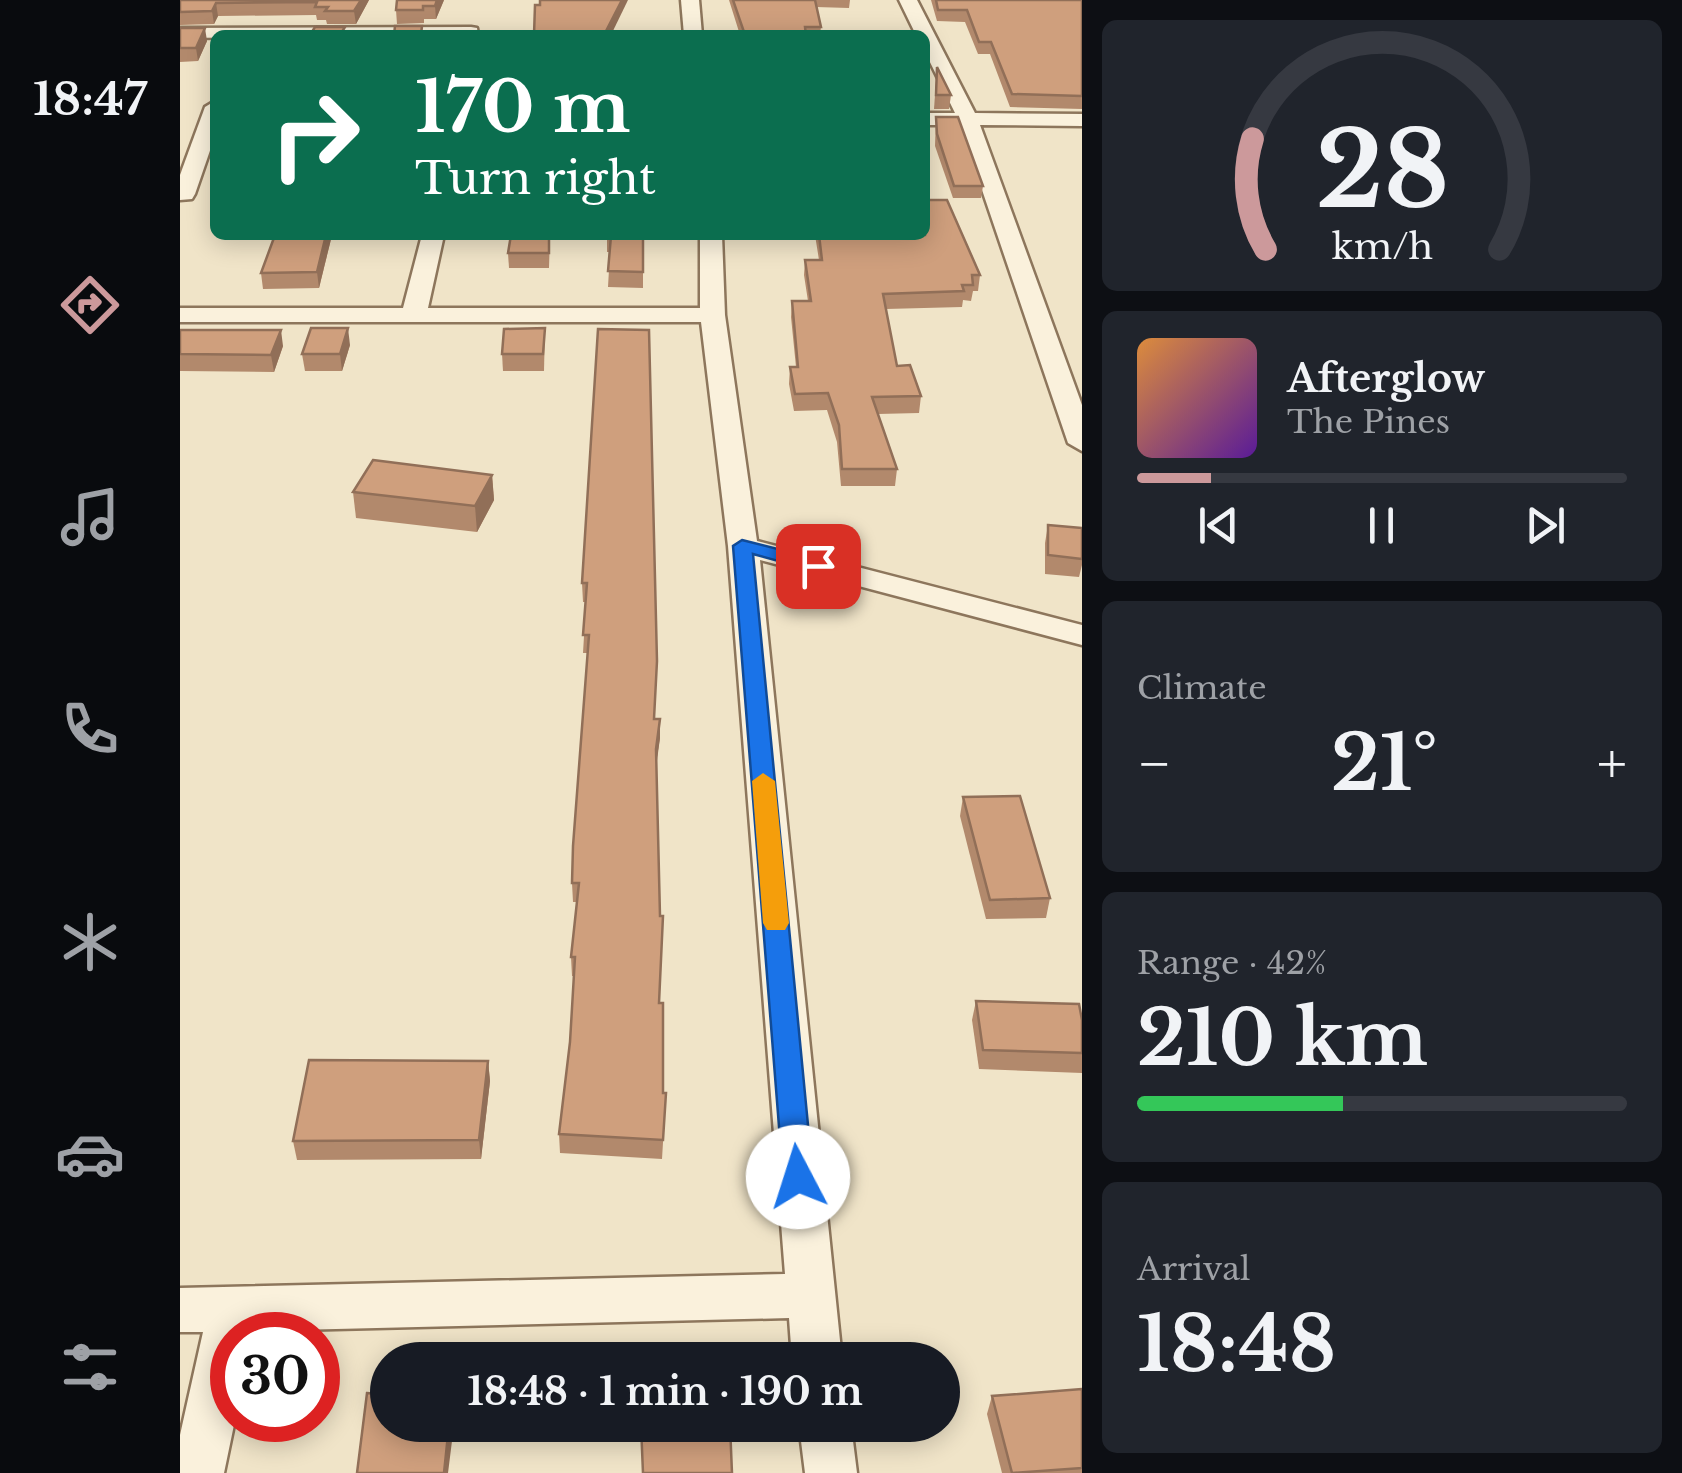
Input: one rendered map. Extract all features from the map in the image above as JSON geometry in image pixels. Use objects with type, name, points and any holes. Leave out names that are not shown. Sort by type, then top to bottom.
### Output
[{"type":"street","points":[[690,0],[693,30]]},
{"type":"street","points":[[908,0],[923,30]]},
{"type":"street","points":[[347,30],[473,27]]},
{"type":"street","points":[[180,34],[210,33]]},
{"type":"street","points":[[930,44],[968,120],[1082,444]]},
{"type":"street","points":[[930,119],[1082,120]]},
{"type":"street","points":[[210,120],[182,194],[210,194]]},
{"type":"street","points":[[414,313],[432,240]]},
{"type":"street","points":[[711,240],[713,315],[742,546],[815,1342]]},
{"type":"street","points":[[180,314],[713,315]]},
{"type":"street","points":[[742,546],[1082,635]]},
{"type":"street","points":[[180,1310],[809,1295]]},
{"type":"street","points":[[198,1473],[232,1310]]},
{"type":"street","points":[[827,1442],[831,1473]]},
{"type":"building","points":[[180,0],[361,0],[354,11],[325,11],[328,7],[315,7],[317,2],[216,3],[212,11],[180,12]]},
{"type":"building","points":[[397,0],[437,0],[435,6],[423,6],[423,10],[396,10]]},
{"type":"building","points":[[540,0],[622,0],[607,30],[534,30],[535,5],[540,5]]},
{"type":"building","points":[[733,0],[815,0],[821,27],[805,27],[805,30],[743,30]]},
{"type":"building","points":[[936,0],[1082,0],[1082,96],[1012,94],[991,42],[979,42],[967,10],[938,10]]},
{"type":"building","points":[[395,26],[422,26],[422,30],[395,30]]},
{"type":"building","points":[[315,27],[345,27],[343,30],[313,30]]},
{"type":"building","points":[[180,28],[205,28],[196,48],[180,48]]},
{"type":"building","points":[[937,67],[951,95],[936,95]]},
{"type":"building","points":[[936,117],[958,117],[983,186],[954,186],[937,134]]},
{"type":"building","points":[[930,200],[947,200],[980,275],[972,275],[973,285],[962,285],[964,291],[883,294],[897,366],[910,365],[921,396],[872,397],[897,469],[842,469],[839,425],[828,393],[795,394],[790,367],[798,367],[792,301],[811,301],[805,260],[822,260],[820,240],[930,240]]},
{"type":"building","points":[[273,240],[325,240],[317,272],[261,273]]},
{"type":"building","points":[[510,240],[549,240],[549,253],[508,253]]},
{"type":"building","points":[[611,240],[643,240],[643,272],[608,271]]},
{"type":"building","points":[[311,328],[348,328],[340,354],[302,354]]},
{"type":"building","points":[[545,328],[543,354],[502,354],[504,329]]},
{"type":"building","points":[[598,329],[649,330],[657,661],[654,719],[660,719],[656,749],[663,916],[659,1003],[663,1003],[666,1093],[663,1140],[559,1134],[570,1042],[575,957],[571,957],[579,883],[572,883],[573,846],[589,635],[583,635],[587,583],[582,583]]},
{"type":"building","points":[[180,330],[281,330],[271,355],[180,354]]},
{"type":"building","points":[[373,460],[492,475],[475,506],[353,492]]},
{"type":"building","points":[[1048,525],[1082,528],[1082,559],[1048,555]]},
{"type":"building","points":[[1020,796],[1050,898],[990,900],[963,797]]},
{"type":"building","points":[[976,1001],[1079,1004],[1082,1053],[983,1050]]},
{"type":"building","points":[[309,1060],[488,1061],[479,1140],[293,1141]]},
{"type":"building","points":[[1082,1389],[1082,1468],[1012,1473],[992,1396]]},
{"type":"building","points":[[367,1393],[370,1442],[447,1442],[444,1473],[357,1473]]},
{"type":"building","points":[[642,1442],[731,1442],[732,1473],[643,1473]]},
{"type":"slow traffic","points":[[763,781],[776,923]]},
{"type":"route","points":[[798,1177],[742,546],[818,566]]}]
